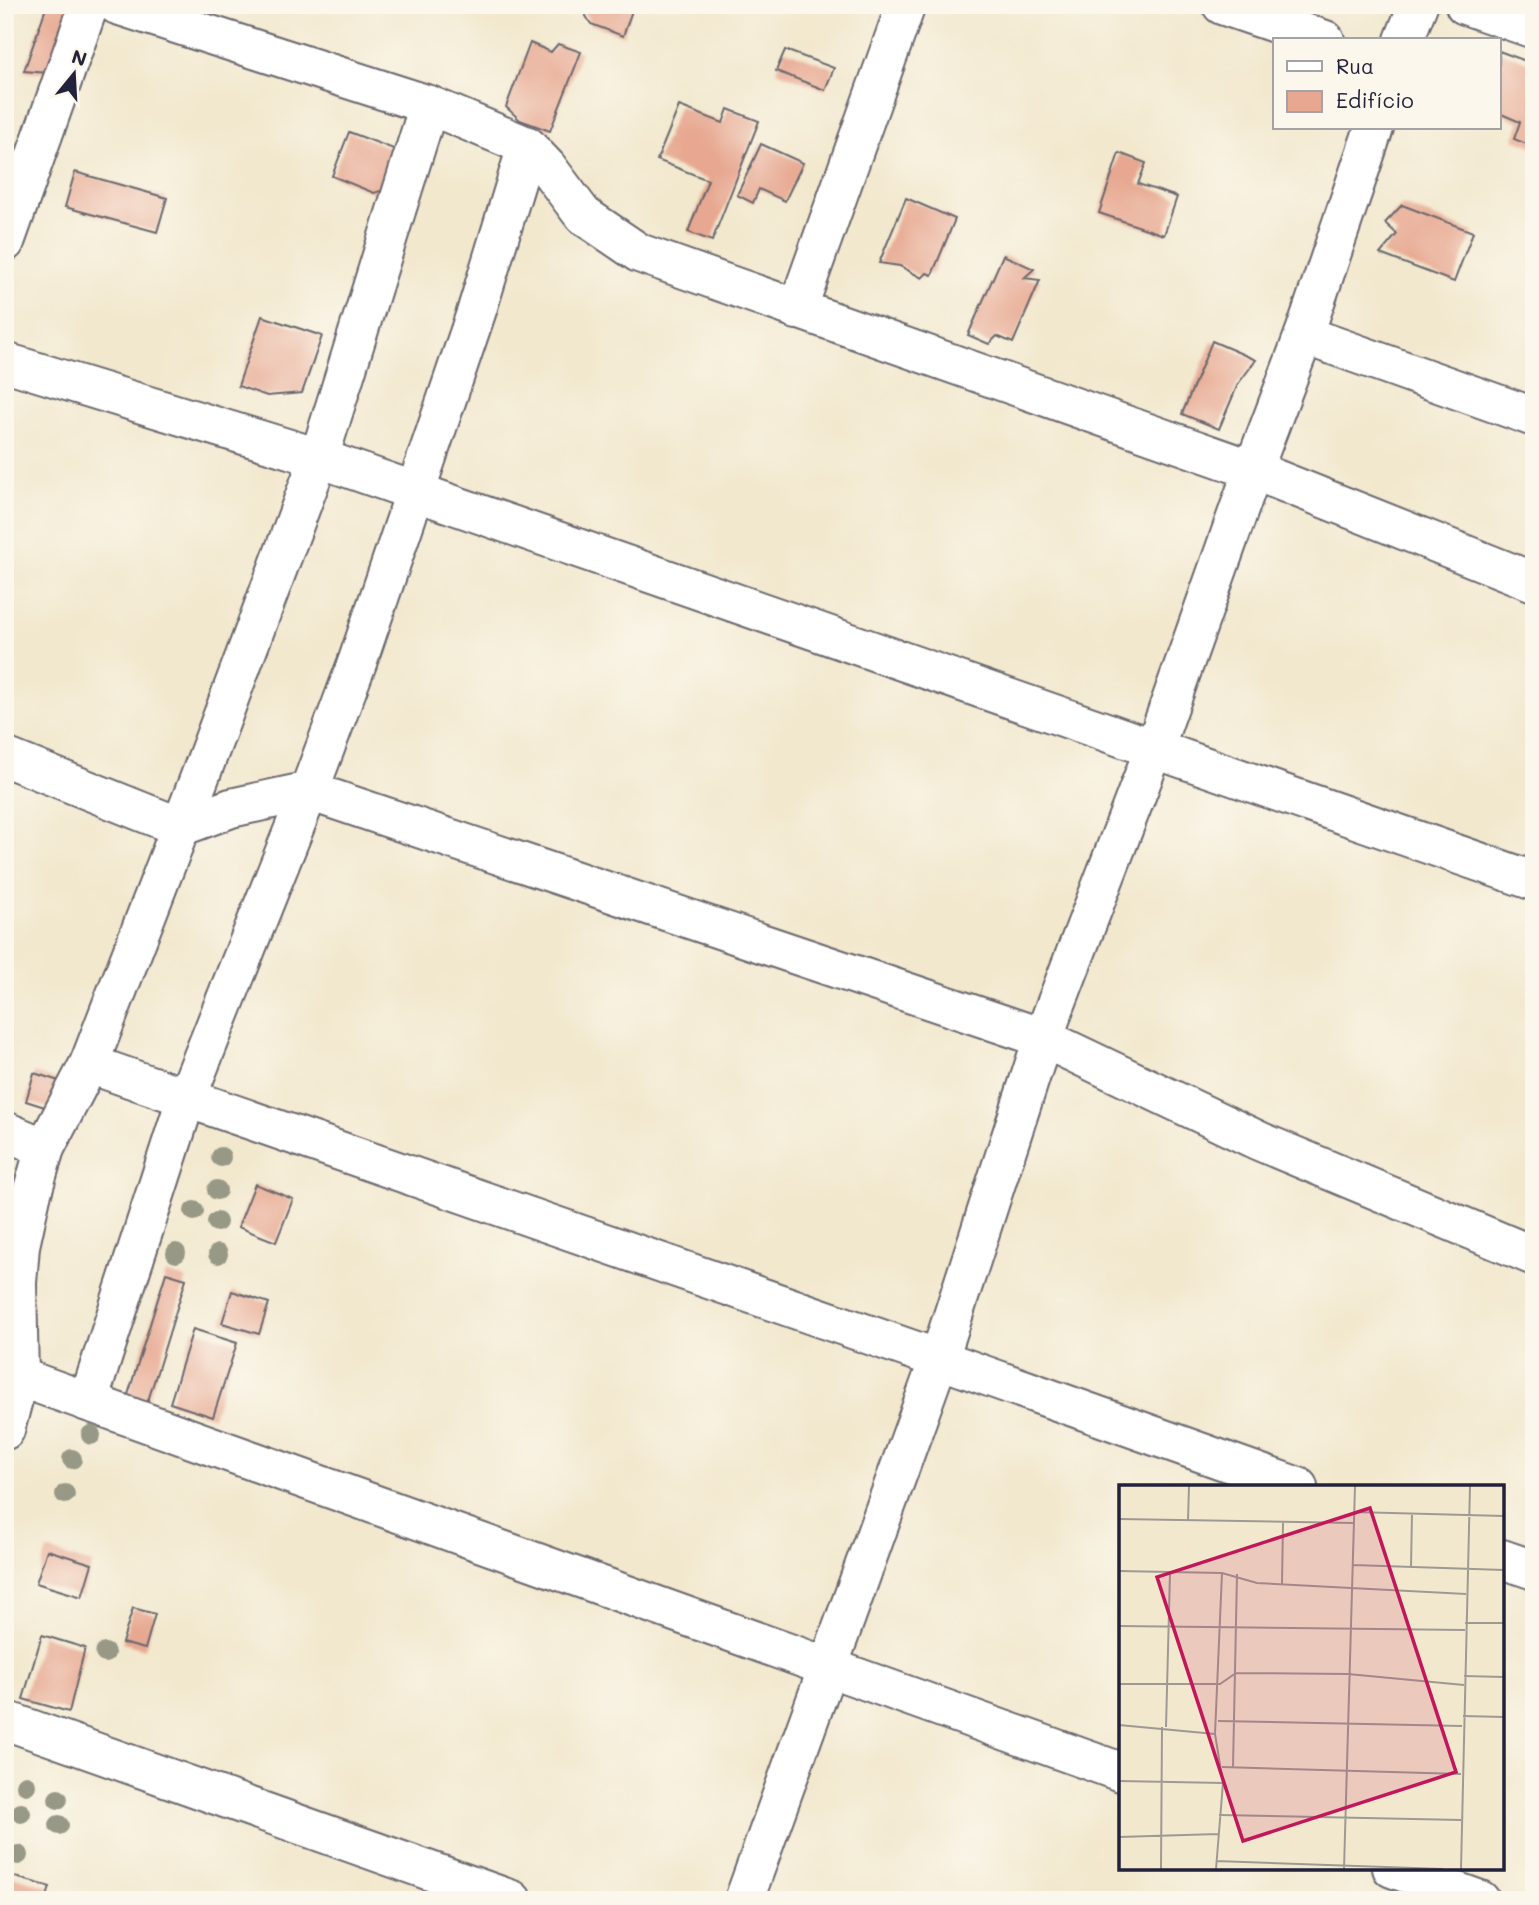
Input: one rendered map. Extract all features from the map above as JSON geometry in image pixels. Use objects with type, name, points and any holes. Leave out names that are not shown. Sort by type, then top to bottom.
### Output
[{"type":"street","points":[[5,242],[89,5]]},
{"type":"street","points":[[117,5],[429,106],[527,146],[547,167],[583,215],[639,253],[1253,470],[1534,582]]},
{"type":"street","points":[[797,310],[906,5]]},
{"type":"street","points":[[1222,5],[1319,38]]},
{"type":"street","points":[[1405,38],[1418,5]]},
{"type":"street","points":[[1465,5],[1534,29]]},
{"type":"street","points":[[5,1430],[19,1377],[17,1283],[20,1246],[31,1196],[46,1148],[89,1065],[319,458],[429,106]]},
{"type":"street","points":[[744,1900],[939,1359],[1043,1038],[1154,749],[1304,335],[1373,130]]},
{"type":"street","points":[[88,1402],[186,1099],[357,663],[476,313],[527,146]]},
{"type":"street","points":[[1304,335],[1534,417]]},
{"type":"street","points":[[5,362],[319,458],[1534,881]]},
{"type":"street","points":[[5,757],[180,827],[232,808],[309,791],[1043,1038],[1259,1141],[1534,1256]]},
{"type":"street","points":[[89,1065],[939,1359],[1292,1485]]},
{"type":"street","points":[[5,1132],[46,1148]]},
{"type":"street","points":[[19,1377],[1119,1771]]},
{"type":"street","points":[[1504,1560],[1534,1570]]},
{"type":"street","points":[[5,1720],[512,1900]]},
{"type":"street","points":[[1398,1870],[1480,1900]]},
{"type":"building","points":[[47,5],[73,5],[49,73],[24,71]]},
{"type":"building","points":[[579,5],[634,5],[623,36],[591,24]]},
{"type":"building","points":[[530,43],[551,52],[558,44],[581,52],[550,131],[520,120],[506,107]]},
{"type":"building","points":[[785,50],[834,68],[825,90],[776,71]]},
{"type":"building","points":[[1500,51],[1534,64],[1534,147],[1514,139],[1520,122],[1500,113]]},
{"type":"building","points":[[679,106],[723,123],[728,109],[759,121],[712,241],[688,232],[708,180],[657,160]]},
{"type":"building","points":[[349,132],[399,151],[384,190],[374,193],[332,176]]},
{"type":"building","points":[[761,144],[803,163],[785,201],[759,189],[753,203],[737,195]]},
{"type":"building","points":[[1119,153],[1146,163],[1138,184],[1177,197],[1164,235],[1099,213]]},
{"type":"building","points":[[75,172],[167,198],[157,232],[65,207]]},
{"type":"building","points":[[906,198],[955,219],[932,275],[927,273],[922,278],[900,266],[879,263]]},
{"type":"building","points":[[1402,205],[1473,232],[1454,282],[1380,254],[1397,234],[1385,223]]},
{"type":"building","points":[[1003,255],[1034,269],[1024,278],[1040,280],[1013,343],[997,336],[989,344],[968,335]]},
{"type":"building","points":[[262,316],[322,336],[302,393],[267,396],[238,386]]},
{"type":"building","points":[[1212,341],[1256,360],[1238,384],[1219,429],[1182,414]]},
{"type":"building","points":[[34,1073],[62,1082],[54,1110],[26,1101]]},
{"type":"building","points":[[255,1184],[293,1199],[276,1242],[238,1227]]},
{"type":"building","points":[[166,1273],[186,1279],[147,1404],[127,1398]]},
{"type":"building","points":[[232,1291],[269,1303],[259,1334],[222,1323]]},
{"type":"building","points":[[193,1329],[237,1343],[213,1417],[170,1403]]},
{"type":"building","points":[[47,1550],[92,1564],[82,1597],[36,1583]]},
{"type":"building","points":[[133,1608],[155,1614],[145,1649],[122,1643]]},
{"type":"building","points":[[42,1635],[85,1648],[69,1712],[23,1699]]},
{"type":"building","points":[[5,1874],[50,1887],[46,1900],[5,1900]]}]
